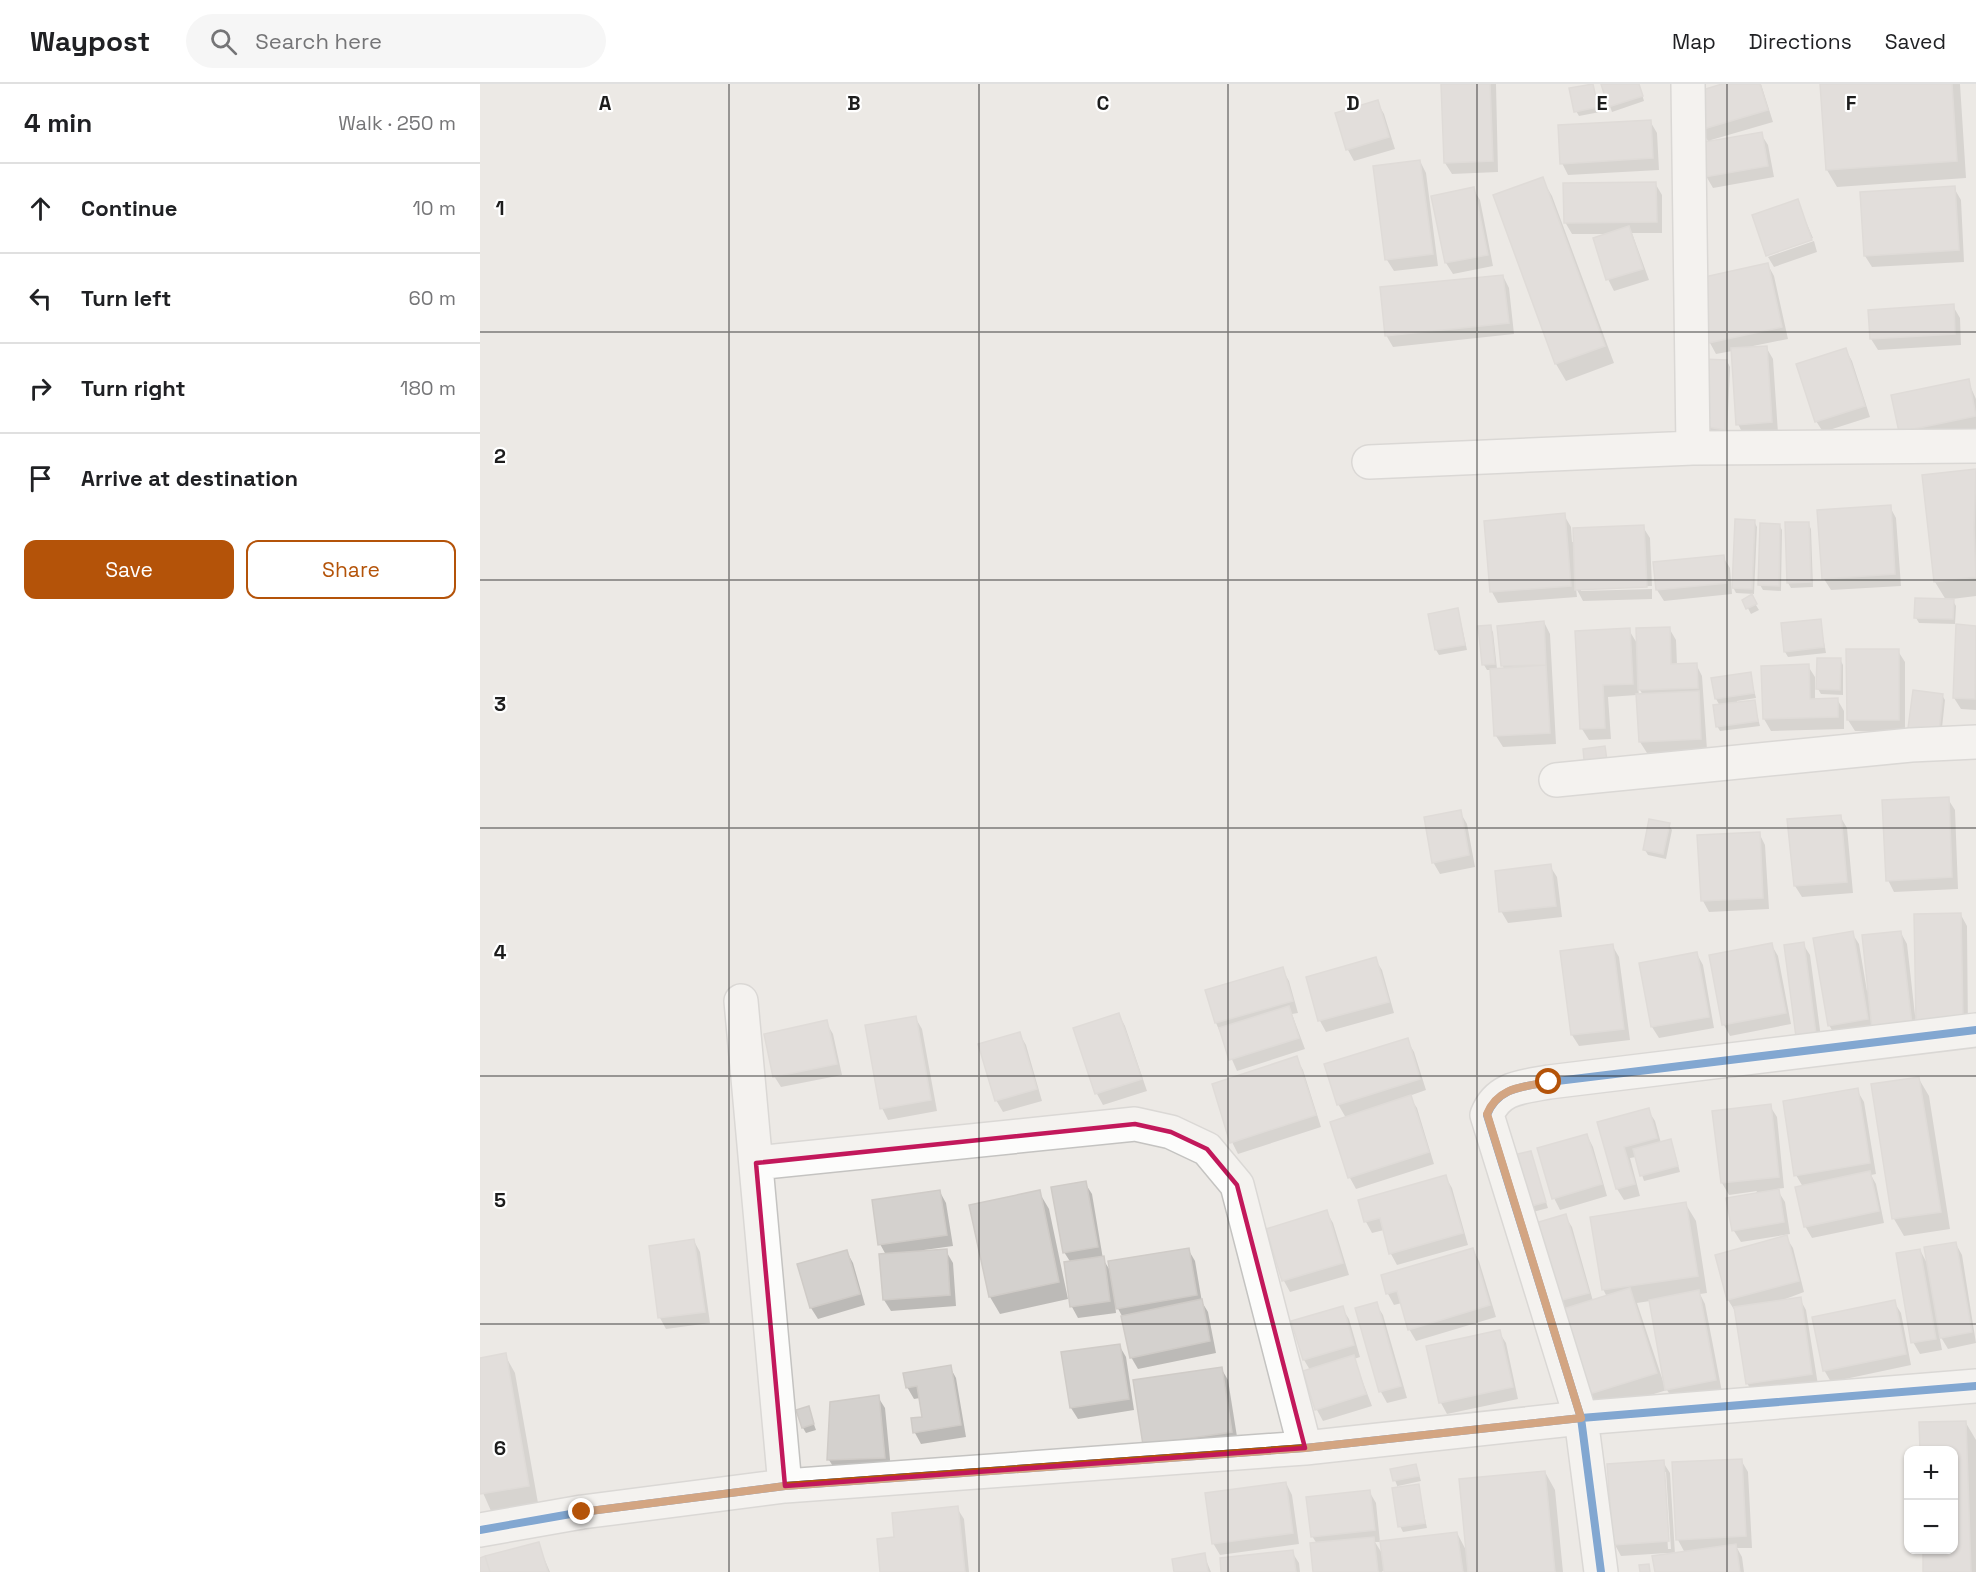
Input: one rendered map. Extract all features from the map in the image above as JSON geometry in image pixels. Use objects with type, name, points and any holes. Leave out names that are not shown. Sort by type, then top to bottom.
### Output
[{"type":"street","points":[[1688,84],[1693,448]]},
{"type":"street","points":[[1370,462],[1693,448],[1976,446]]},
{"type":"street","points":[[1556,780],[1911,745],[1976,742]]},
{"type":"street","points":[[741,1001],[785,1486]]},
{"type":"street","points":[[1601,1572],[1581,1418],[1487,1114],[1492,1102],[1507,1090],[1549,1082],[1976,1030]]},
{"type":"street","points":[[756,1163],[1135,1124],[1171,1132],[1207,1149],[1237,1185],[1305,1448]]},
{"type":"street","points":[[480,1530],[582,1512],[785,1486],[1305,1448],[1581,1418],[1976,1386]]},
{"type":"highlighted area","points":[[1135,1124],[1171,1132],[1207,1149],[1237,1185],[1305,1448],[785,1486],[756,1163]]},
{"type":"building","points":[[1441,84],[1490,84],[1493,161],[1444,163]]},
{"type":"building","points":[[1593,84],[1598,107],[1574,112],[1569,88]]},
{"type":"building","points":[[1601,84],[1639,84],[1643,96],[1608,107]]},
{"type":"building","points":[[1722,84],[1760,84],[1768,110],[1700,130],[1689,94]]},
{"type":"building","points":[[1820,84],[1952,84],[1957,161],[1826,170]]},
{"type":"building","points":[[1378,100],[1389,137],[1346,150],[1335,113]]},
{"type":"building","points":[[1651,120],[1653,158],[1560,164],[1558,125]]},
{"type":"building","points":[[1762,132],[1768,166],[1705,177],[1698,143]]},
{"type":"building","points":[[1420,160],[1433,254],[1385,260],[1373,166]]},
{"type":"building","points":[[1543,177],[1605,346],[1555,364],[1493,195]]},
{"type":"building","points":[[1656,182],[1657,222],[1564,223],[1563,183]]},
{"type":"building","points":[[1955,186],[1959,250],[1864,256],[1860,192]]},
{"type":"building","points":[[1474,187],[1488,255],[1445,263],[1431,196]]},
{"type":"building","points":[[1798,199],[1812,240],[1766,256],[1752,215]]},
{"type":"building","points":[[1629,226],[1643,269],[1606,280],[1593,238]]},
{"type":"building","points":[[1768,263],[1782,327],[1708,343],[1695,279]]},
{"type":"building","points":[[1503,275],[1509,323],[1385,336],[1380,287]]},
{"type":"building","points":[[1954,304],[1955,334],[1870,339],[1868,310]]},
{"type":"building","points":[[1767,346],[1772,422],[1736,425],[1731,348]]},
{"type":"building","points":[[1846,348],[1865,406],[1815,422],[1796,364]]},
{"type":"building","points":[[1702,359],[1727,360],[1725,430],[1703,426]]},
{"type":"building","points":[[1969,379],[1976,416],[1899,432],[1891,395]]},
{"type":"building","points":[[1976,469],[1974,528],[1976,577],[1934,582],[1922,475]]},
{"type":"building","points":[[1891,505],[1895,574],[1822,579],[1817,510]]},
{"type":"building","points":[[1565,513],[1571,586],[1490,592],[1484,521]]},
{"type":"building","points":[[1735,519],[1755,520],[1752,589],[1732,588]]},
{"type":"building","points":[[1785,522],[1809,522],[1811,582],[1787,583]]},
{"type":"building","points":[[1760,523],[1780,524],[1779,586],[1758,585]]},
{"type":"building","points":[[1644,525],[1647,587],[1575,590],[1573,528]]},
{"type":"building","points":[[1724,555],[1727,583],[1656,590],[1653,562]]},
{"type":"building","points":[[1752,594],[1757,604],[1746,609],[1742,600]]},
{"type":"building","points":[[1915,598],[1954,599],[1953,619],[1914,618]]},
{"type":"building","points":[[1458,608],[1465,645],[1435,650],[1428,614]]},
{"type":"building","points":[[1821,619],[1824,647],[1784,652],[1781,623]]},
{"type":"building","points":[[1544,621],[1546,665],[1501,666],[1497,626]]},
{"type":"building","points":[[1956,624],[1976,626],[1975,699],[1953,698]]},
{"type":"building","points":[[1491,625],[1495,664],[1482,665],[1478,626]]},
{"type":"building","points":[[1670,627],[1671,664],[1697,663],[1698,688],[1638,690],[1636,628]]},
{"type":"building","points":[[1630,628],[1633,684],[1603,685],[1605,728],[1580,729],[1575,631]]},
{"type":"building","points":[[1846,649],[1899,649],[1899,720],[1847,720]]},
{"type":"building","points":[[1817,658],[1841,658],[1840,690],[1816,689]]},
{"type":"building","points":[[1809,664],[1810,699],[1838,698],[1838,717],[1763,719],[1761,666]]},
{"type":"building","points":[[1546,665],[1550,733],[1494,736],[1490,669]]},
{"type":"building","points":[[1751,672],[1754,693],[1715,699],[1711,678]]},
{"type":"building","points":[[1913,690],[1943,694],[1939,732],[1908,728]]},
{"type":"building","points":[[1699,691],[1701,739],[1639,742],[1636,694]]},
{"type":"building","points":[[1755,700],[1758,721],[1716,727],[1713,705]]},
{"type":"building","points":[[1605,746],[1608,768],[1585,771],[1583,749]]},
{"type":"building","points":[[1949,797],[1952,877],[1886,881],[1882,800]]},
{"type":"building","points":[[1461,810],[1469,855],[1432,863],[1424,817]]},
{"type":"building","points":[[1841,815],[1847,882],[1794,886],[1787,819]]},
{"type":"building","points":[[1649,819],[1670,823],[1663,854],[1643,850]]},
{"type":"building","points":[[1760,832],[1763,898],[1701,901],[1697,835]]},
{"type":"building","points":[[1551,864],[1556,906],[1499,912],[1495,871]]},
{"type":"building","points":[[1961,913],[1963,1021],[1916,1022],[1914,914]]},
{"type":"building","points":[[1853,931],[1868,1019],[1828,1026],[1813,938]]},
{"type":"building","points":[[1901,931],[1912,1025],[1872,1029],[1862,935]]},
{"type":"building","points":[[1804,942],[1816,1034],[1796,1037],[1784,945]]},
{"type":"building","points":[[1772,943],[1786,1013],[1722,1025],[1709,955]]},
{"type":"building","points":[[1613,944],[1624,1029],[1571,1035],[1560,951]]},
{"type":"building","points":[[1697,952],[1709,1017],[1651,1027],[1639,963]]},
{"type":"building","points":[[1376,957],[1389,1002],[1318,1021],[1306,977]]},
{"type":"building","points":[[1283,967],[1293,1001],[1215,1023],[1205,990]]},
{"type":"building","points":[[1289,1006],[1299,1038],[1229,1060],[1219,1028]]},
{"type":"building","points":[[1119,1013],[1142,1079],[1095,1094],[1073,1028]]},
{"type":"building","points":[[916,1016],[931,1100],[880,1109],[865,1025]]},
{"type":"building","points":[[827,1020],[837,1064],[773,1077],[764,1034]]},
{"type":"building","points":[[1020,1032],[1037,1089],[995,1101],[978,1044]]},
{"type":"building","points":[[1408,1038],[1420,1079],[1337,1105],[1324,1064]]},
{"type":"building","points":[[1297,1056],[1316,1115],[1230,1143],[1212,1084]]},
{"type":"building","points":[[1919,1077],[1941,1212],[1892,1219],[1871,1084]]},
{"type":"building","points":[[1858,1088],[1870,1163],[1794,1176],[1783,1101]]},
{"type":"building","points":[[1411,1095],[1429,1152],[1348,1178],[1330,1122]]},
{"type":"building","points":[[1771,1104],[1779,1177],[1721,1183],[1712,1111]]},
{"type":"building","points":[[1649,1108],[1657,1138],[1624,1147],[1635,1184],[1616,1189],[1597,1122]]},
{"type":"building","points":[[1587,1134],[1602,1184],[1552,1199],[1537,1148]]},
{"type":"building","points":[[1671,1139],[1678,1166],[1640,1176],[1633,1149]]},
{"type":"building","points":[[1531,1151],[1546,1202],[1528,1207],[1513,1155]]},
{"type":"building","points":[[1870,1171],[1879,1211],[1804,1227],[1795,1187]]},
{"type":"building","points":[[1446,1175],[1463,1233],[1389,1254],[1380,1218],[1364,1222],[1358,1200]]},
{"type":"building","points":[[1086,1181],[1098,1247],[1063,1253],[1051,1187]]},
{"type":"building","points":[[1779,1189],[1784,1222],[1732,1231],[1726,1198]]},
{"type":"building","points":[[940,1190],[947,1235],[878,1245],[872,1200]]},
{"type":"building","points":[[1040,1190],[1059,1282],[989,1297],[969,1205]]},
{"type":"building","points":[[1686,1202],[1698,1276],[1602,1290],[1590,1217]]},
{"type":"building","points":[[1327,1210],[1343,1263],[1282,1281],[1266,1229]]},
{"type":"building","points":[[1566,1214],[1589,1293],[1554,1302],[1532,1224]]},
{"type":"building","points":[[1787,1235],[1799,1281],[1727,1300],[1715,1255]]},
{"type":"building","points":[[694,1239],[705,1312],[658,1318],[649,1246]]},
{"type":"building","points":[[1956,1242],[1972,1332],[1940,1338],[1924,1247]]},
{"type":"building","points":[[1189,1248],[1197,1295],[1116,1309],[1108,1261]]},
{"type":"building","points":[[1473,1248],[1490,1305],[1408,1330],[1397,1291],[1386,1294],[1381,1275]]},
{"type":"building","points":[[947,1249],[950,1295],[883,1300],[879,1254]]},
{"type":"building","points":[[1920,1249],[1936,1339],[1911,1343],[1896,1253]]},
{"type":"building","points":[[847,1250],[860,1294],[810,1308],[797,1264]]},
{"type":"building","points":[[1104,1256],[1110,1301],[1070,1307],[1064,1262]]},
{"type":"building","points":[[1630,1288],[1657,1373],[1586,1395],[1560,1310]]},
{"type":"building","points":[[1699,1290],[1716,1380],[1665,1390],[1649,1300]]},
{"type":"building","points":[[1801,1297],[1812,1374],[1746,1384],[1734,1307]]},
{"type":"building","points":[[1202,1299],[1210,1341],[1130,1358],[1121,1316]]},
{"type":"building","points":[[1895,1300],[1906,1354],[1823,1371],[1812,1317]]},
{"type":"building","points":[[1377,1302],[1401,1386],[1379,1392],[1355,1308]]},
{"type":"building","points":[[1343,1306],[1354,1345],[1303,1360],[1291,1321]]},
{"type":"building","points":[[1500,1330],[1513,1387],[1439,1403],[1426,1346]]},
{"type":"building","points":[[1120,1344],[1129,1399],[1070,1408],[1061,1352]]},
{"type":"building","points":[[506,1353],[529,1486],[480,1494],[480,1358]]},
{"type":"building","points":[[1354,1355],[1366,1394],[1315,1410],[1303,1371]]},
{"type":"building","points":[[951,1365],[961,1425],[913,1433],[911,1418],[922,1417],[917,1386],[906,1388],[903,1373]]},
{"type":"building","points":[[1222,1367],[1232,1432],[1143,1445],[1133,1380]]},
{"type":"building","points":[[879,1395],[885,1458],[827,1460],[830,1402]]},
{"type":"building","points":[[809,1406],[814,1424],[802,1428],[796,1410]]},
{"type":"building","points":[[1966,1421],[1971,1572],[1923,1572],[1923,1554],[1958,1554],[1958,1446],[1920,1446],[1919,1422]]},
{"type":"building","points":[[1742,1459],[1746,1536],[1676,1540],[1672,1462]]},
{"type":"building","points":[[1664,1460],[1669,1541],[1613,1545],[1607,1464]]},
{"type":"building","points":[[1416,1464],[1419,1476],[1393,1481],[1390,1469]]},
{"type":"building","points":[[1545,1471],[1555,1572],[1468,1572],[1459,1479]]},
{"type":"building","points":[[1286,1482],[1293,1533],[1212,1544],[1205,1493]]},
{"type":"building","points":[[1419,1484],[1425,1523],[1398,1527],[1392,1488]]},
{"type":"building","points":[[1370,1490],[1375,1530],[1311,1537],[1306,1497]]},
{"type":"building","points":[[958,1506],[965,1572],[880,1572],[877,1539],[894,1537],[892,1513]]},
{"type":"building","points":[[1457,1532],[1463,1572],[1384,1572],[1380,1541]]},
{"type":"building","points":[[1374,1537],[1378,1572],[1313,1572],[1310,1543]]},
{"type":"building","points":[[539,1542],[548,1572],[490,1572],[485,1556]]},
{"type":"building","points":[[1736,1544],[1740,1572],[1655,1572],[1652,1556]]},
{"type":"building","points":[[1293,1550],[1296,1572],[1221,1572],[1220,1558]]},
{"type":"building","points":[[1205,1553],[1208,1572],[1174,1572],[1172,1559]]},
{"type":"building","points":[[485,1556],[490,1572],[480,1572],[480,1558]]},
{"type":"building","points":[[1649,1564],[1650,1572],[1640,1572],[1639,1565]]},
{"type":"cycle path","points":[[1601,1572],[1581,1418],[1487,1115],[1492,1106],[1512,1090],[1549,1082],[1976,1030]]},
{"type":"cycle path","points":[[480,1530],[582,1512],[785,1486],[1305,1448],[1581,1418],[1976,1386]]},
{"type":"route","points":[[582,1512],[785,1486],[1305,1448],[1581,1418],[1487,1114],[1492,1102],[1507,1090],[1549,1082]]}]
